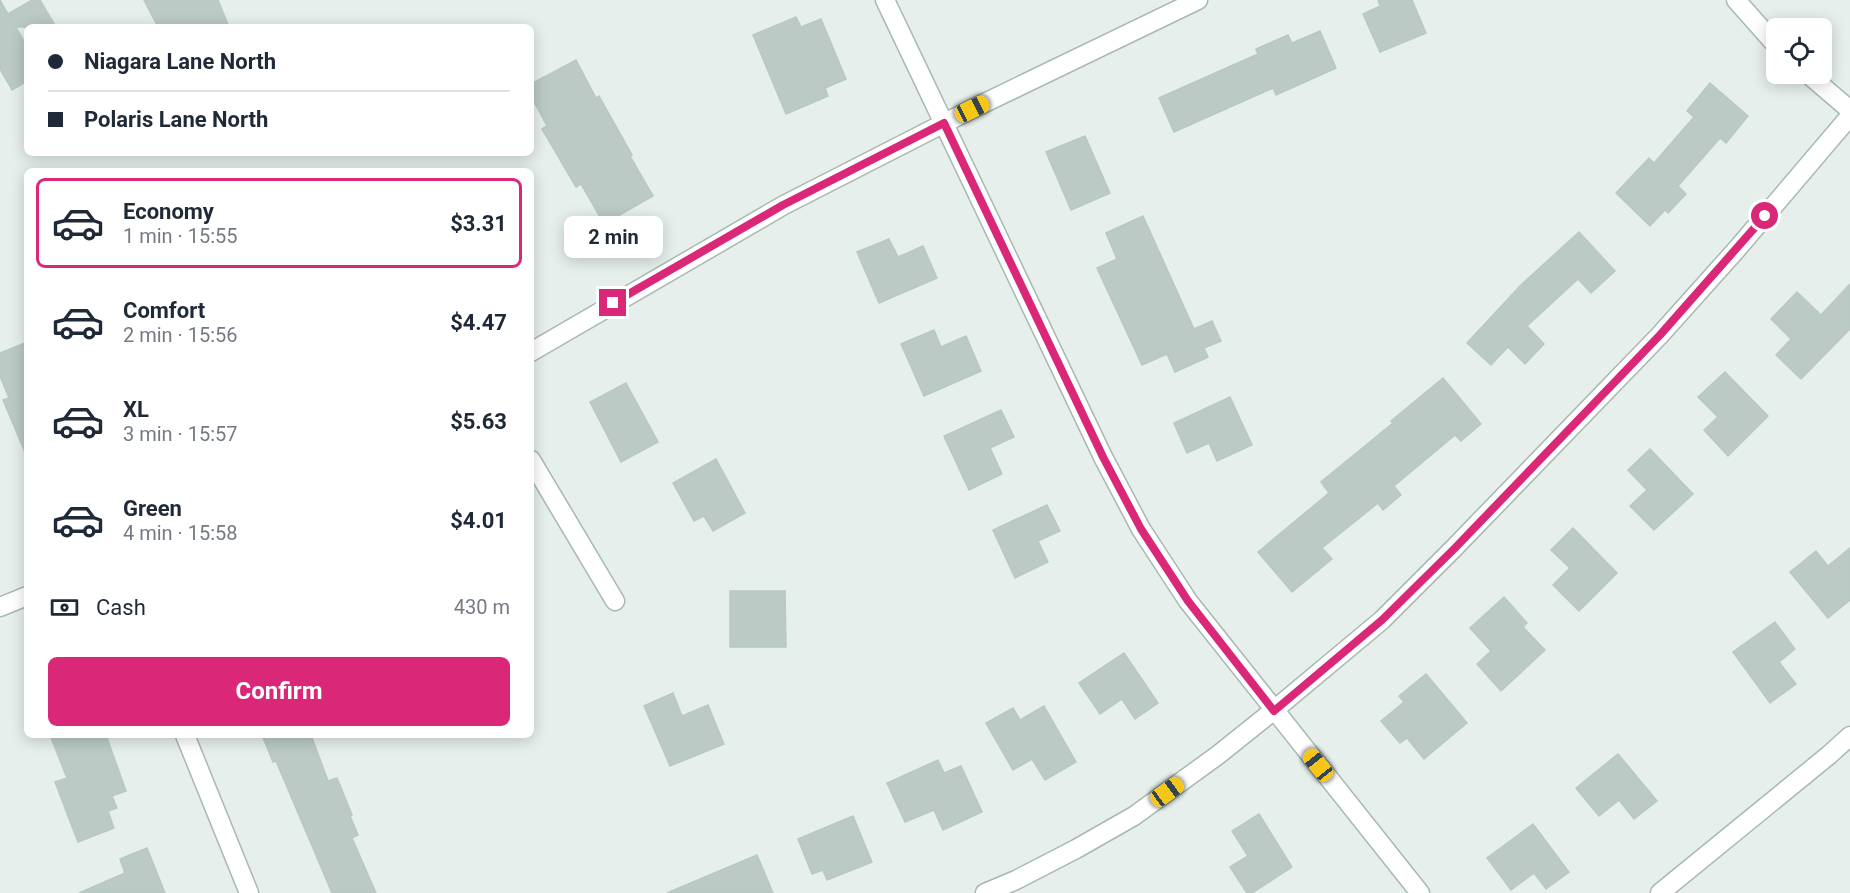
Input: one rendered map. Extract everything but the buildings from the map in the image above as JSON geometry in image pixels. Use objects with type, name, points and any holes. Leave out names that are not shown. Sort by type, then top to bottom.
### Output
[{"type":"street","points":[[885,0],[1103,457],[1141,529],[1188,601],[1420,893]]},
{"type":"street","points":[[534,350],[783,205],[944,123],[1198,0]]},
{"type":"street","points":[[1736,0],[1766,34]]},
{"type":"street","points":[[1820,84],[1850,110]]},
{"type":"street","points":[[985,893],[1076,849],[1134,816],[1274,711],[1382,620],[1455,548],[1660,335],[1737,249],[1850,116]]},
{"type":"street","points":[[534,465],[615,601]]},
{"type":"street","points":[[0,607],[24,597]]},
{"type":"street","points":[[1660,893],[1850,736]]},
{"type":"street","points":[[186,738],[249,893]]},
{"type":"route","points":[[613,303],[783,205],[944,123],[1103,457],[1141,529],[1188,601],[1274,711],[1382,620],[1455,548],[1660,335],[1765,216]]}]
